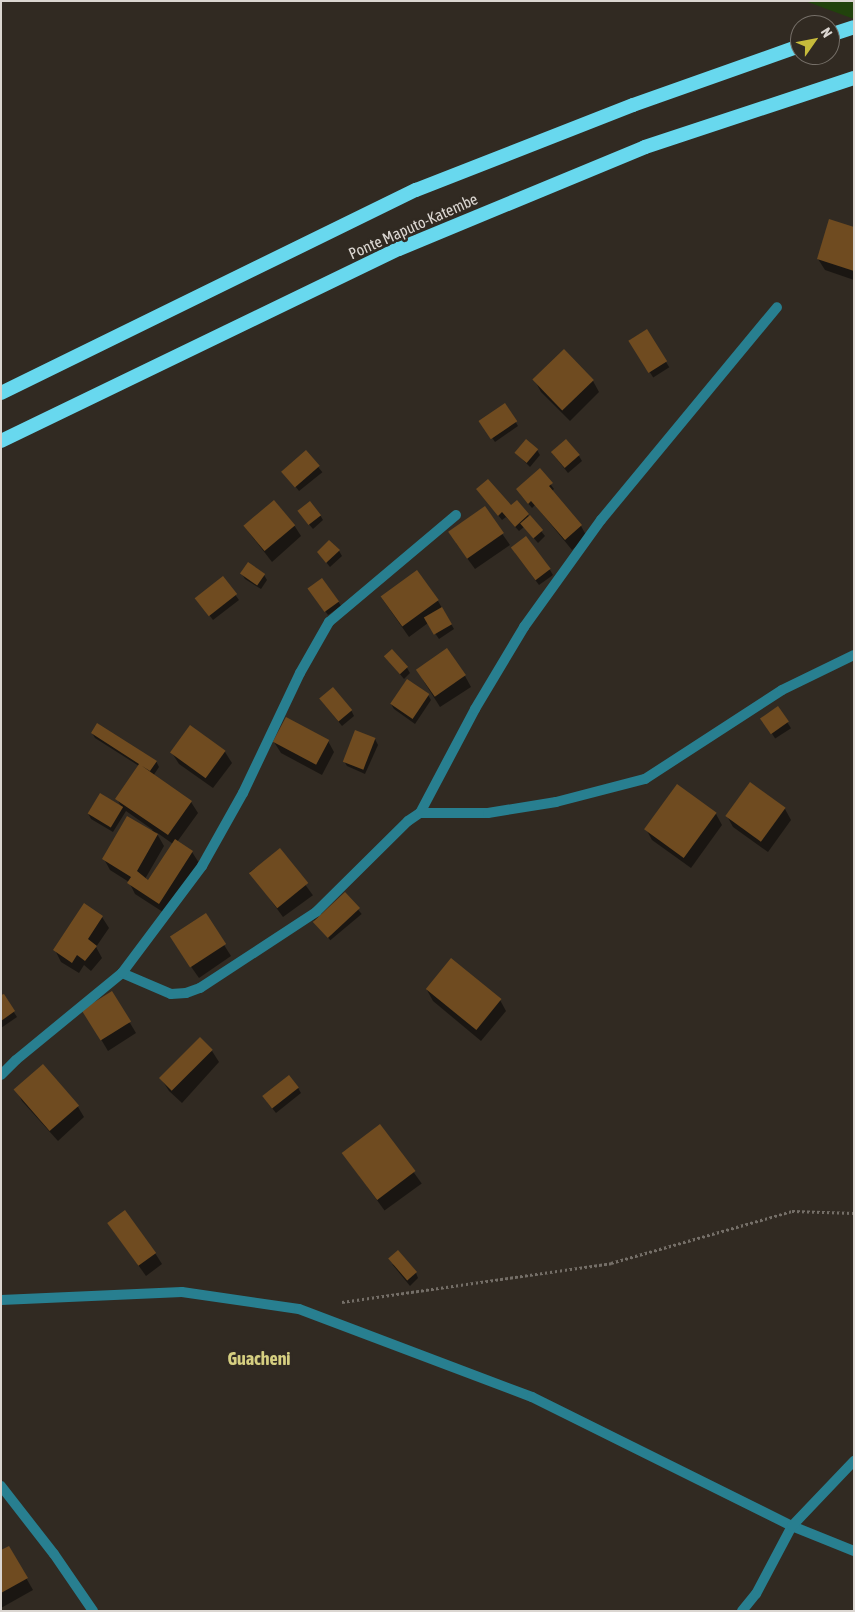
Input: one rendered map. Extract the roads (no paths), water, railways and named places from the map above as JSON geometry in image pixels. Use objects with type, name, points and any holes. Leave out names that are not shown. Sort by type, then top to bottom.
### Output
[{"type":"highway","points":[[840,32],[854,27]]},
{"type":"highway","name":"Ponte Maputo-Katembe","points":[[1,393],[416,190],[633,105],[790,50]]},
{"type":"highway","name":"Ponte Maputo-Katembe","points":[[1,441],[399,249],[645,147],[854,78]]},
{"type":"street","points":[[122,973],[170,994],[186,993],[200,988],[316,912],[408,821],[420,813],[475,709],[530,620],[601,520],[777,306]]},
{"type":"street","points":[[1,1075],[16,1060],[122,973],[202,866],[243,793],[300,673],[330,622],[456,515]]},
{"type":"street","points":[[420,813],[488,813],[556,802],[645,779],[782,690],[854,655]]},
{"type":"street","points":[[1,1300],[182,1292],[299,1309],[532,1397],[792,1526],[854,1551]]},
{"type":"street","points":[[742,1611],[756,1594],[792,1526],[854,1461]]},
{"type":"street","points":[[1,1486],[54,1554],[92,1611]]},
{"type":"district","name":"Guacheni","points":[[259,1359]]}]
